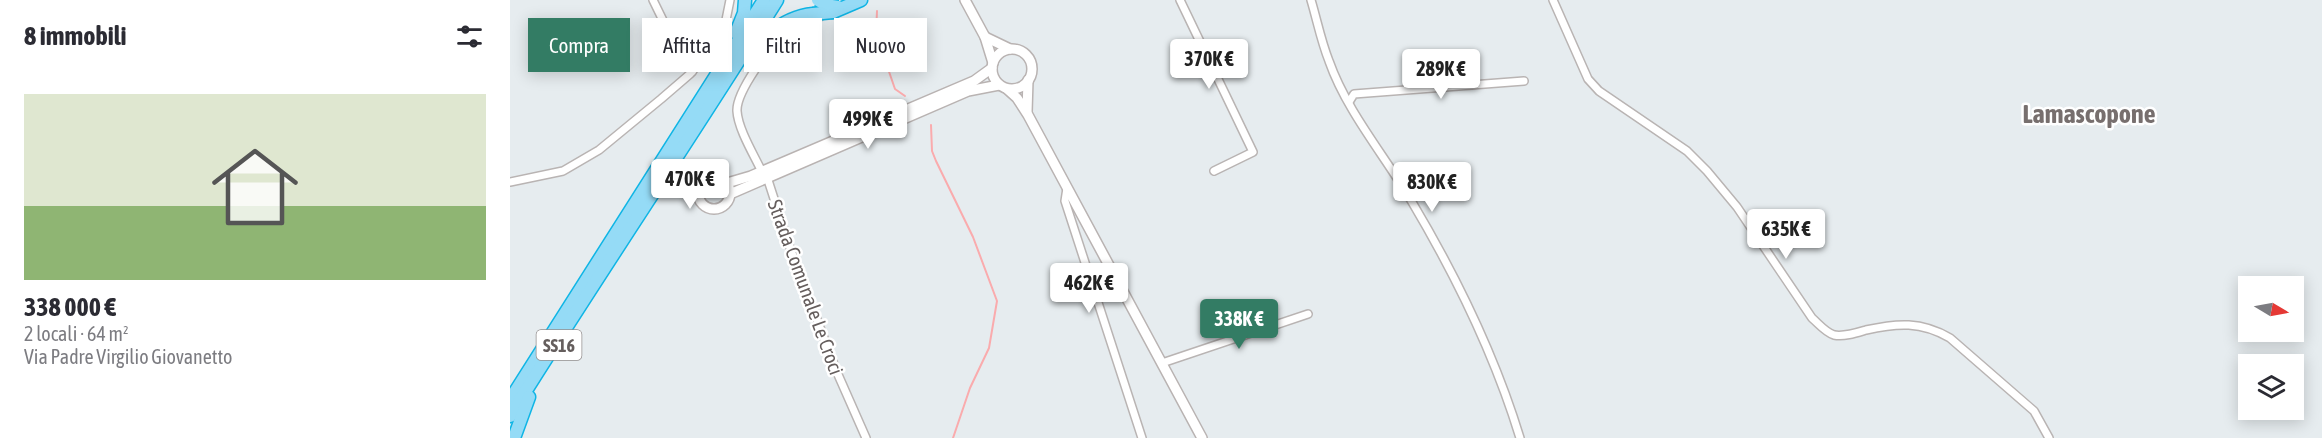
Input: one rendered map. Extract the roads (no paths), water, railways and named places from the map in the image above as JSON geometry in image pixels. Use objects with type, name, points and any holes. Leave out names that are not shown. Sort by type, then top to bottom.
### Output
[{"type":"highway","points":[[693,109],[735,36],[744,13],[745,0]]},
{"type":"highway","name":"SS16","points":[[510,400],[764,0]]},
{"type":"highway","name":"SS16","points":[[510,416],[611,256],[714,102],[777,0]]},
{"type":"highway","points":[[818,0],[826,5],[837,6]]},
{"type":"highway","points":[[714,102],[753,48],[772,30],[804,15],[861,0]]},
{"type":"highway","name":"SS16","points":[[514,438],[531,393],[611,256]]},
{"type":"street","points":[[653,0],[662,18]]},
{"type":"street","points":[[726,18],[730,0]]},
{"type":"street","points":[[964,0],[985,38],[995,80],[1017,98],[1028,115],[1202,438]]},
{"type":"street","points":[[1180,0],[1253,153],[1214,171]]},
{"type":"street","points":[[1311,0],[1329,62],[1349,102],[1413,203],[1468,307],[1507,394],[1520,438]]},
{"type":"street","points":[[1553,0],[1588,78],[1599,91],[1687,151],[1707,171],[1737,207],[1806,309],[1825,331],[1834,335],[1846,335],[1893,324],[1935,329],[1950,338],[2034,411],[2049,438]]},
{"type":"street","name":"Strada Comunale Le Croci","points":[[837,6],[827,10],[818,18],[787,32],[771,47],[741,94],[736,110],[742,129],[764,174],[836,370],[866,438]]},
{"type":"street","points":[[985,38],[1010,49],[1021,51],[1030,61],[1032,68],[1026,97],[1028,115]]},
{"type":"street","points":[[730,194],[764,174],[974,81],[992,65],[998,55],[1010,49]]},
{"type":"street","points":[[510,182],[563,171],[598,150],[692,72]]},
{"type":"street","points":[[727,183],[764,174],[887,128],[968,92],[1003,87],[1014,89],[1024,85],[1028,80]]},
{"type":"street","points":[[1349,102],[1354,94],[1524,81]]},
{"type":"street","points":[[718,177],[727,183],[730,194],[727,202],[717,208],[707,207],[699,196],[700,185],[707,178],[718,177]]},
{"type":"street","points":[[1067,188],[1065,201],[1142,438]]},
{"type":"street","points":[[1162,363],[1308,314]]},
{"type":"waterway","points":[[877,11],[876,34],[895,89],[905,96]]},
{"type":"waterway","points":[[931,125],[932,151],[973,237],[997,301],[989,348],[970,388],[953,438]]},
{"type":"district","name":"Lamascopone","points":[[2089,114]]}]
